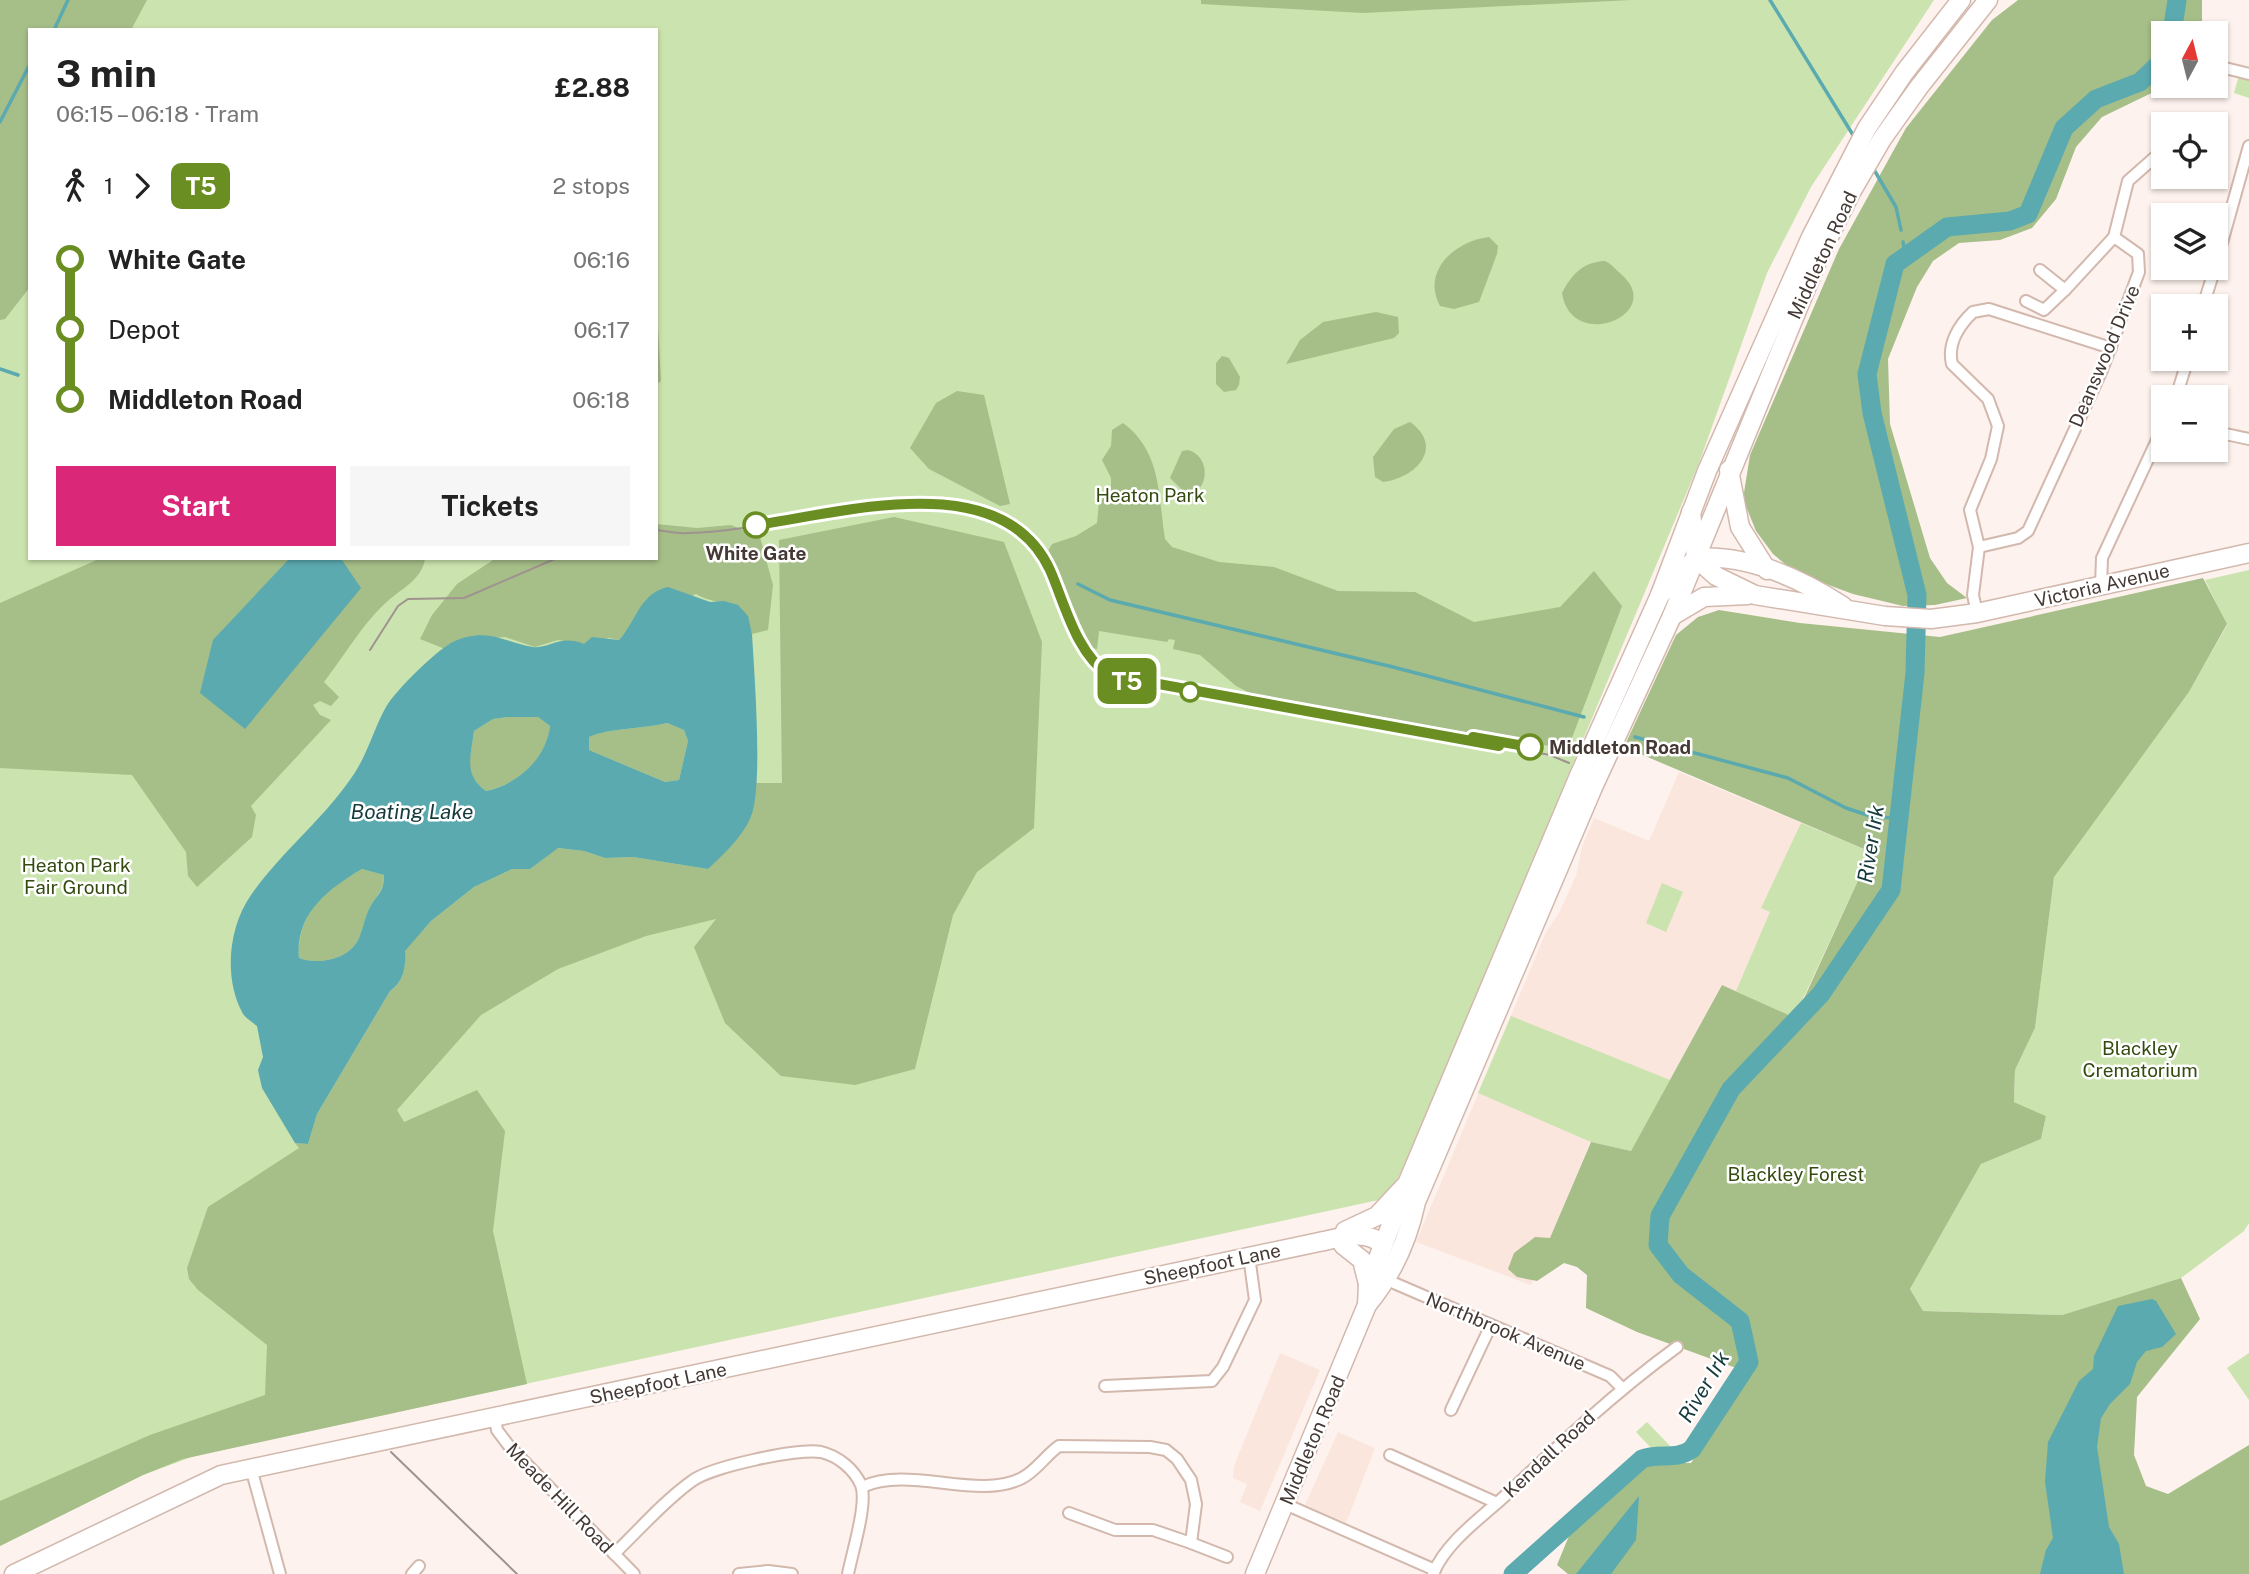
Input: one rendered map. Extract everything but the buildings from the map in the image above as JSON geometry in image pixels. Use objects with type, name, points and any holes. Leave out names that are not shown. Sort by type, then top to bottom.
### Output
[{"type":"main road","name":"Middleton Road","points":[[1367,1306],[1368,1284],[1382,1245],[1442,1098],[1578,778],[1660,595],[1691,512],[1835,187],[1867,128],[1904,73],[1961,0]]},
{"type":"main road","name":"Middleton Road","points":[[1255,1574],[1367,1306],[1390,1273],[1410,1226],[1416,1202],[1594,785],[1672,616],[1729,470],[1813,271],[1850,194],[1882,138],[1988,0]]},
{"type":"main road","points":[[1729,470],[1740,527],[1767,570]]},
{"type":"main road","points":[[1691,512],[1696,558],[1716,576],[1755,595]]},
{"type":"main road","name":"Victoria Avenue","points":[[1845,608],[1907,619],[1956,618],[2249,552]]},
{"type":"main road","points":[[1660,595],[1696,558],[1736,560],[1819,591],[1845,608]]},
{"type":"main road","points":[[1672,616],[1704,597],[1755,595],[1845,608]]},
{"type":"main road","points":[[1442,1098],[1465,1090]]},
{"type":"main road","name":"Sheepfoot Lane","points":[[1319,1241],[1367,1223],[1392,1202],[1407,1184]]},
{"type":"main road","points":[[1390,1273],[1382,1245],[1394,1238],[1406,1214],[1416,1202]]},
{"type":"main road","name":"Sheepfoot Lane","points":[[14,1574],[204,1481],[251,1468],[1319,1241],[1364,1235],[1376,1238],[1382,1245]]},
{"type":"main road","name":"Sheepfoot Lane","points":[[1319,1241],[1368,1247],[1382,1245]]},
{"type":"main road","points":[[1343,1245],[1362,1260],[1368,1284]]},
{"type":"street","points":[[2228,69],[2249,74]]},
{"type":"street","points":[[2228,229],[2244,183],[2249,146]]},
{"type":"street","points":[[2026,301],[2044,310],[2114,237],[2128,181],[2151,161]]},
{"type":"street","name":"Deanswood Drive","points":[[1979,547],[2018,538],[2028,531],[2111,348],[2140,265],[2138,254],[2114,237]]},
{"type":"street","points":[[2040,270],[2065,290]]},
{"type":"street","points":[[1977,613],[1973,595],[1979,547],[1972,524],[1972,501],[1991,459],[1998,426],[1988,399],[1952,364],[1951,347],[1964,322],[1978,309],[1989,309],[2111,348]]},
{"type":"street","points":[[2228,435],[2249,439]]},
{"type":"street","points":[[2101,586],[2099,570],[2102,558],[2151,453]]},
{"type":"street","points":[[1105,1385],[1212,1381],[1223,1367],[1255,1300],[1249,1256]]},
{"type":"street","name":"Northbrook Avenue","points":[[1390,1273],[1491,1325],[1610,1376],[1621,1387]]},
{"type":"street","points":[[1451,1410],[1491,1325]]},
{"type":"street","name":"Kendall Road","points":[[1434,1572],[1452,1546],[1621,1387],[1677,1347]]},
{"type":"street","name":"Meade Hill Road","points":[[495,1418],[497,1430],[509,1446],[634,1574]]},
{"type":"street","points":[[862,1487],[888,1479],[987,1485],[1022,1478],[1059,1446],[1150,1447],[1166,1450],[1177,1459],[1191,1480],[1196,1504],[1191,1543]]},
{"type":"street","points":[[614,1554],[692,1480],[714,1470],[799,1452],[820,1452],[842,1461],[862,1487],[862,1503],[848,1574]]},
{"type":"street","points":[[1390,1455],[1497,1503]]},
{"type":"street","points":[[251,1468],[280,1574]]},
{"type":"street","points":[[1285,1504],[1434,1572]]},
{"type":"street","points":[[1069,1513],[1115,1530],[1153,1530],[1227,1557]]},
{"type":"street","points":[[739,1574],[768,1571],[792,1574]]},
{"type":"shaded area","points":[[1679,772],[1871,852],[1794,1018],[1722,985],[1631,1151],[1590,1142],[1531,1285],[1416,1242],[1546,932],[1559,913],[1576,876],[1582,847],[1594,818],[1649,841]]},
{"type":"shaded area","points":[[1280,1353],[1320,1370],[1260,1511],[1240,1502],[1247,1484],[1233,1478],[1234,1466]]},
{"type":"shaded area","points":[[1338,1432],[1375,1448],[1346,1523],[1305,1505]]},
{"type":"green space","name":"Heaton Park","points":[[0,0],[1934,0],[1811,187],[1767,273],[1699,463],[1408,1157],[1398,1178],[1383,1199],[197,1455],[143,1475],[0,1546]]},
{"type":"green space","points":[[0,0],[147,0],[132,28],[28,28],[28,290],[5,319],[0,320]]},
{"type":"green space","points":[[1201,0],[1631,0],[1363,13],[1201,4]]},
{"type":"green space","points":[[2018,0],[2202,0],[2202,21],[2151,21],[2151,93],[2102,117],[2076,147],[2056,199],[2032,228],[2000,240],[1959,243],[1933,261],[1917,287],[1888,359],[1890,424],[1930,558],[1947,583],[1967,598],[1935,605],[1903,606],[1853,594],[1796,573],[1773,554],[1756,531],[1743,499],[1750,455],[1839,249],[1906,128],[1992,20]]},
{"type":"green space","points":[[2239,75],[2249,78],[2249,98],[2234,93]]},
{"type":"green space","points":[[1489,237],[1498,246],[1497,254],[1479,302],[1454,309],[1440,306],[1435,293],[1435,281],[1445,260],[1464,245]]},
{"type":"green space","points":[[1605,261],[1622,275],[1632,290],[1632,303],[1625,314],[1612,321],[1597,324],[1581,321],[1569,311],[1562,293],[1579,270]]},
{"type":"green space","points":[[1376,312],[1398,317],[1399,333],[1394,338],[1286,364],[1300,340],[1323,322]]},
{"type":"green space","points":[[658,326],[661,381],[658,383]]},
{"type":"green space","points":[[1222,356],[1229,358],[1240,377],[1236,390],[1224,392],[1216,384],[1216,363]]},
{"type":"green space","points":[[957,391],[984,395],[1010,504],[1000,506],[929,469],[910,448],[936,403]]},
{"type":"green space","points":[[1410,422],[1425,441],[1426,451],[1422,460],[1406,474],[1383,482],[1375,477],[1373,457],[1394,429]]},
{"type":"green space","points":[[1123,423],[1136,435],[1152,461],[1165,539],[1172,547],[1219,562],[1274,567],[1338,591],[1415,592],[1474,622],[1560,607],[1594,571],[1622,606],[1570,743],[1551,740],[1550,746],[1260,698],[1236,686],[1200,655],[1173,649],[1175,640],[1169,639],[1167,642],[1099,631],[1097,649],[1091,648],[1048,551],[1052,544],[1076,536],[1097,523],[1099,502],[1111,490],[1111,478],[1102,460],[1111,446],[1112,430]]},
{"type":"green space","points":[[1188,450],[1200,458],[1205,471],[1202,484],[1192,494],[1185,493],[1170,478],[1182,451]]},
{"type":"green space","points":[[894,517],[1004,542],[1042,642],[1034,828],[977,872],[953,915],[915,1069],[855,1085],[781,1076],[725,1023],[694,947],[716,919],[646,936],[558,969],[481,1015],[397,1110],[404,1122],[477,1090],[505,1131],[493,1231],[527,1384],[183,1459],[143,1475],[0,1546],[0,1501],[150,1435],[265,1395],[267,1345],[198,1290],[189,1279],[187,1268],[208,1207],[299,1148],[295,1143],[308,1144],[317,1114],[390,991],[401,978],[405,962],[404,951],[431,921],[474,887],[512,869],[530,869],[557,848],[584,851],[605,858],[633,857],[708,869],[751,817],[756,783],[782,783],[779,540]]},
{"type":"green space","points":[[658,524],[697,528],[731,525],[760,537],[773,585],[768,630],[752,634],[748,621],[738,608],[696,594],[630,626],[619,640],[609,638],[584,644],[558,640],[535,647],[505,637],[454,642],[445,649],[420,639],[432,615],[457,584],[493,560],[658,560]]},
{"type":"green space","points":[[97,560],[424,560],[421,571],[372,617],[324,682],[339,697],[331,706],[320,701],[313,705],[320,715],[331,720],[251,806],[256,815],[252,837],[197,887],[188,876],[186,852],[132,775],[0,768],[0,603]]},
{"type":"green space","name":"Blackley Crematorium","points":[[2249,570],[2249,1223],[2244,1231],[2181,1278],[2062,1315],[1923,1311],[1910,1289],[1981,1164],[2041,1139],[2046,1116],[2014,1102],[2015,1070],[2035,1028],[2054,876],[2189,692],[2227,625],[2205,580]]},
{"type":"green space","name":"Blackley Forest","points":[[2203,578],[2227,624],[2189,692],[2054,877],[2035,1028],[2015,1070],[2014,1102],[2046,1116],[2041,1139],[1981,1164],[1910,1289],[1923,1311],[2062,1315],[2181,1278],[2200,1319],[2137,1397],[2134,1455],[2146,1486],[2168,1494],[2249,1445],[2249,1574],[1568,1574],[1557,1565],[1571,1531],[1650,1462],[1691,1463],[1750,1373],[1637,1332],[1586,1308],[1587,1275],[1577,1267],[1564,1263],[1537,1281],[1517,1277],[1508,1269],[1514,1253],[1535,1237],[1550,1238],[1591,1142],[1631,1151],[1722,985],[1795,1018],[1871,852],[1624,747],[1676,635],[1698,617],[1719,610],[1800,623],[1940,637]]},
{"type":"green space","points":[[538,717],[550,726],[547,738],[537,759],[520,776],[486,791],[478,785],[471,771],[474,731],[493,719]]},
{"type":"green space","points":[[667,723],[684,730],[688,741],[679,780],[665,782],[589,750],[589,737],[597,734]]},
{"type":"green space","points":[[1801,823],[1871,852],[1794,1018],[1736,991],[1770,912],[1761,908]]},
{"type":"green space","points":[[362,869],[384,875],[381,890],[369,909],[360,936],[353,947],[340,956],[323,961],[299,958],[299,942],[308,915],[326,894]]},
{"type":"green space","points":[[1662,883],[1683,892],[1666,932],[1646,923]]},
{"type":"green space","points":[[1511,1016],[1670,1080],[1631,1151],[1591,1142],[1478,1093]]},
{"type":"green space","points":[[2249,1353],[2249,1400],[2227,1368]]},
{"type":"green space","points":[[1647,1422],[1671,1447],[1653,1450],[1636,1432]]},
{"type":"water","points":[[288,560],[342,560],[361,588],[245,729],[200,693],[213,640]]},
{"type":"water","name":"Boating Lake","points":[[668,587],[710,602],[724,601],[738,605],[748,616],[752,634],[757,758],[754,804],[742,833],[708,869],[633,857],[605,858],[584,851],[558,848],[530,869],[512,869],[474,887],[431,921],[405,951],[401,978],[390,991],[317,1114],[308,1144],[295,1143],[262,1088],[258,1070],[263,1057],[257,1026],[243,1014],[233,984],[233,938],[237,922],[251,895],[342,790],[359,766],[386,707],[398,691],[447,645],[477,635],[533,647],[562,641],[584,644],[592,637],[619,640],[645,601],[659,590]],"holes":[[[538,717],[550,726],[543,749],[528,768],[509,783],[486,791],[471,772],[470,757],[474,731],[493,719]],[[667,723],[684,730],[688,741],[679,780],[665,782],[589,750],[589,737],[597,734]],[[362,869],[384,875],[381,890],[369,909],[353,947],[340,956],[323,961],[299,958],[299,942],[308,916],[316,904],[337,885]]]},
{"type":"water","points":[[2152,1299],[2156,1301],[2176,1334],[2162,1347],[2146,1351],[2137,1362],[2130,1384],[2110,1404],[2101,1418],[2097,1447],[2109,1527],[2119,1544],[2124,1574],[2040,1574],[2046,1550],[2053,1538],[2045,1482],[2048,1442],[2079,1381],[2093,1369],[2094,1356],[2118,1306]]},
{"type":"water","points":[[1639,1496],[1636,1540],[1611,1574],[1576,1574]]},
{"type":"waterway","points":[[55,28],[68,0]]},
{"type":"waterway","points":[[1770,0],[1853,135]]},
{"type":"waterway","name":"River Irk","points":[[2174,21],[2177,0]]},
{"type":"waterway","points":[[0,122],[28,68]]},
{"type":"waterway","name":"River Irk","points":[[1513,1574],[1642,1459],[1680,1455],[1692,1449],[1749,1362],[1740,1321],[1681,1275],[1658,1245],[1660,1216],[1731,1089],[1821,994],[1891,890],[1915,673],[1917,595],[1872,413],[1867,374],[1895,264],[1947,227],[2010,221],[2028,214],[2064,128],[2096,99],[2140,82],[2151,71]]},
{"type":"waterway","points":[[1873,168],[1896,207],[1901,230]]},
{"type":"waterway","points":[[1903,242],[1906,256]]},
{"type":"waterway","points":[[0,369],[18,375]]},
{"type":"waterway","points":[[1078,584],[1110,600],[1393,667],[1584,717]]},
{"type":"waterway","points":[[1635,737],[1788,778],[1846,808],[1873,817],[1899,818]]},
{"type":"tram line","name":"T5","points":[[756,525],[854,507],[901,504],[958,508],[987,515],[1014,526],[1030,538],[1042,554],[1087,652],[1100,669],[1109,675],[1122,680],[1499,746],[1473,737],[1530,747]]},
{"type":"tram line","points":[[658,530],[684,533],[723,531],[825,513],[893,505],[928,505],[978,512],[1015,526],[1037,546],[1057,583],[1081,644],[1093,661],[1109,675],[1550,755],[1569,763]]},
{"type":"tram line","points":[[370,650],[398,606],[408,599],[464,598],[552,560]]},
{"type":"tram line","points":[[391,1452],[517,1574]]},
{"type":"place","name":"White Gate","points":[[756,525]]},
{"type":"place","name":"Middleton Road","points":[[1530,747]]},
{"type":"park label","name":"Heaton Park Fair Ground","points":[[76,876]]}]
